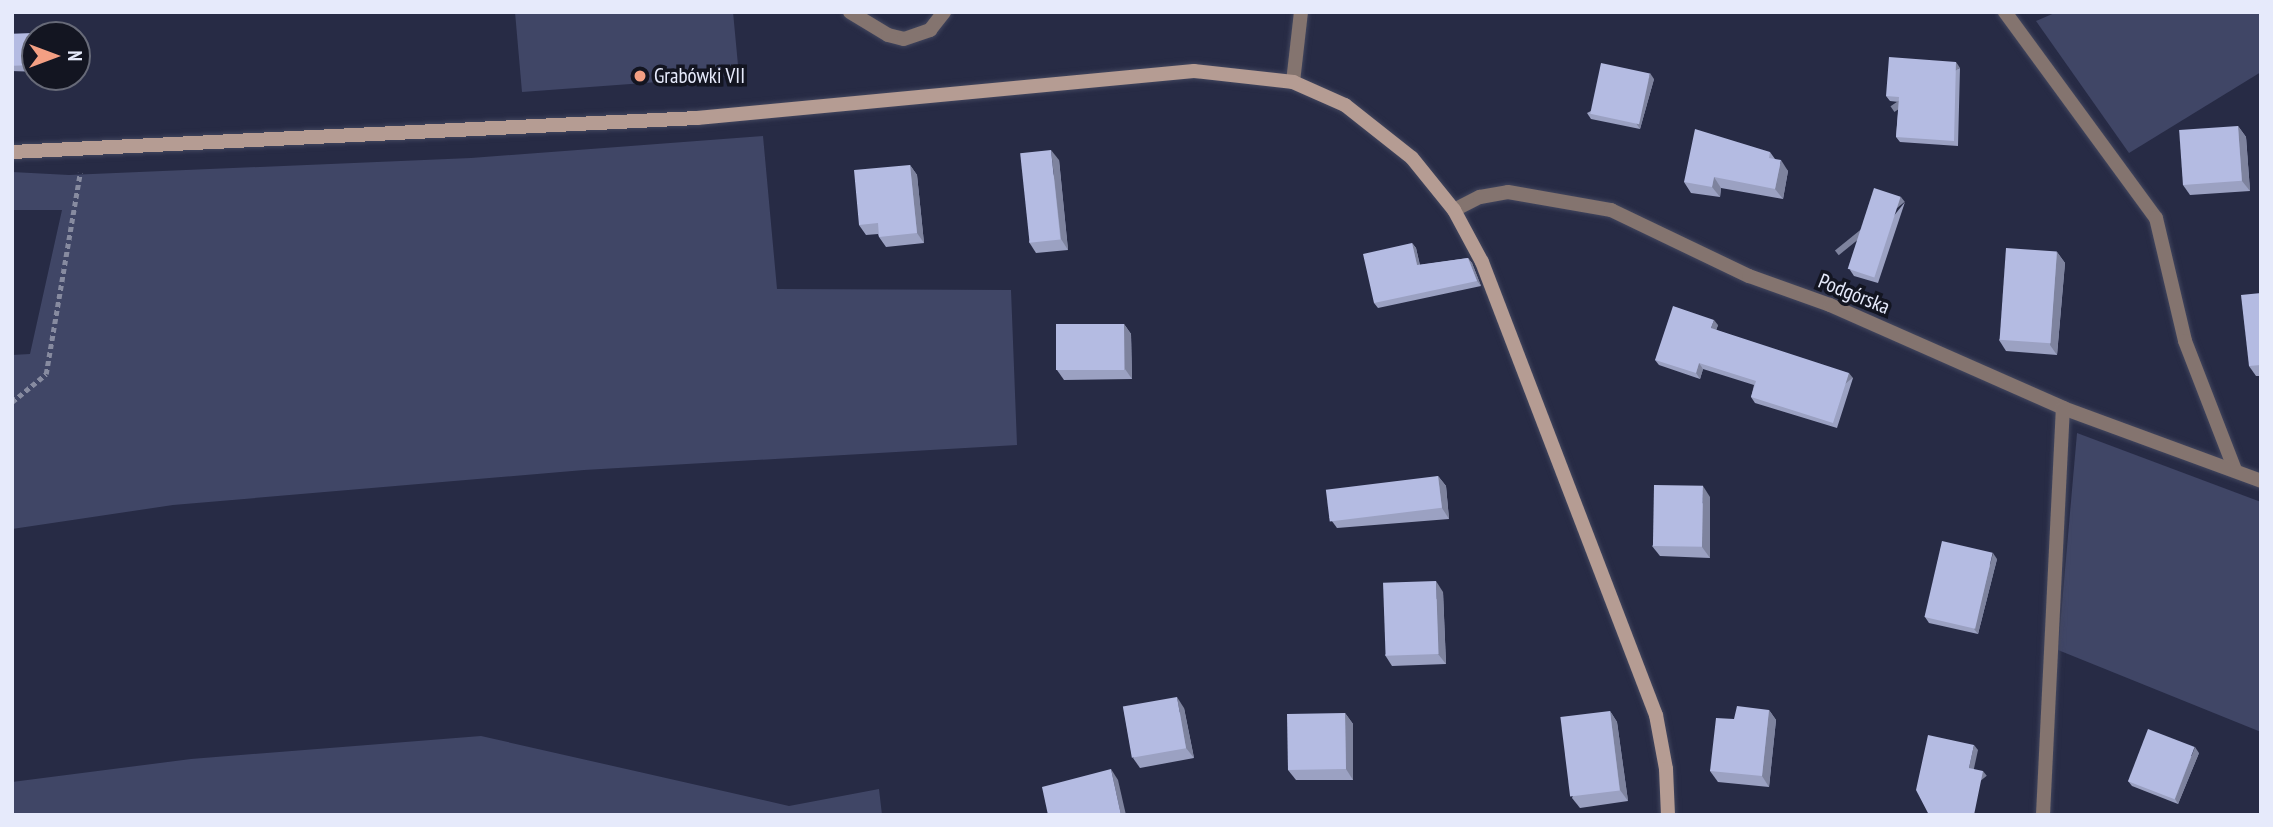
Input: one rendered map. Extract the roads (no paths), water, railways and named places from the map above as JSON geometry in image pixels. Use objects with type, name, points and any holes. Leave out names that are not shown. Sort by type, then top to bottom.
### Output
[{"type":"street","points":[[850,12],[888,35],[904,39],[930,30],[944,12]]},
{"type":"street","points":[[1293,82],[1301,12]]},
{"type":"street","points":[[2005,12],[2157,218],[2185,341],[2235,470]]},
{"type":"street","points":[[12,152],[697,118],[1194,71],[1293,82],[1345,105],[1389,137],[1454,210],[1482,262],[1651,702],[1666,769],[1668,815]]},
{"type":"street","name":"Podgórska","points":[[1454,210],[1480,197],[1508,191],[1611,211],[1749,276],[1830,305],[2063,408],[2261,481]]},
{"type":"street","points":[[2043,815],[2063,408]]},
{"type":"place","name":"Grabówki VII","points":[[640,76]]}]
